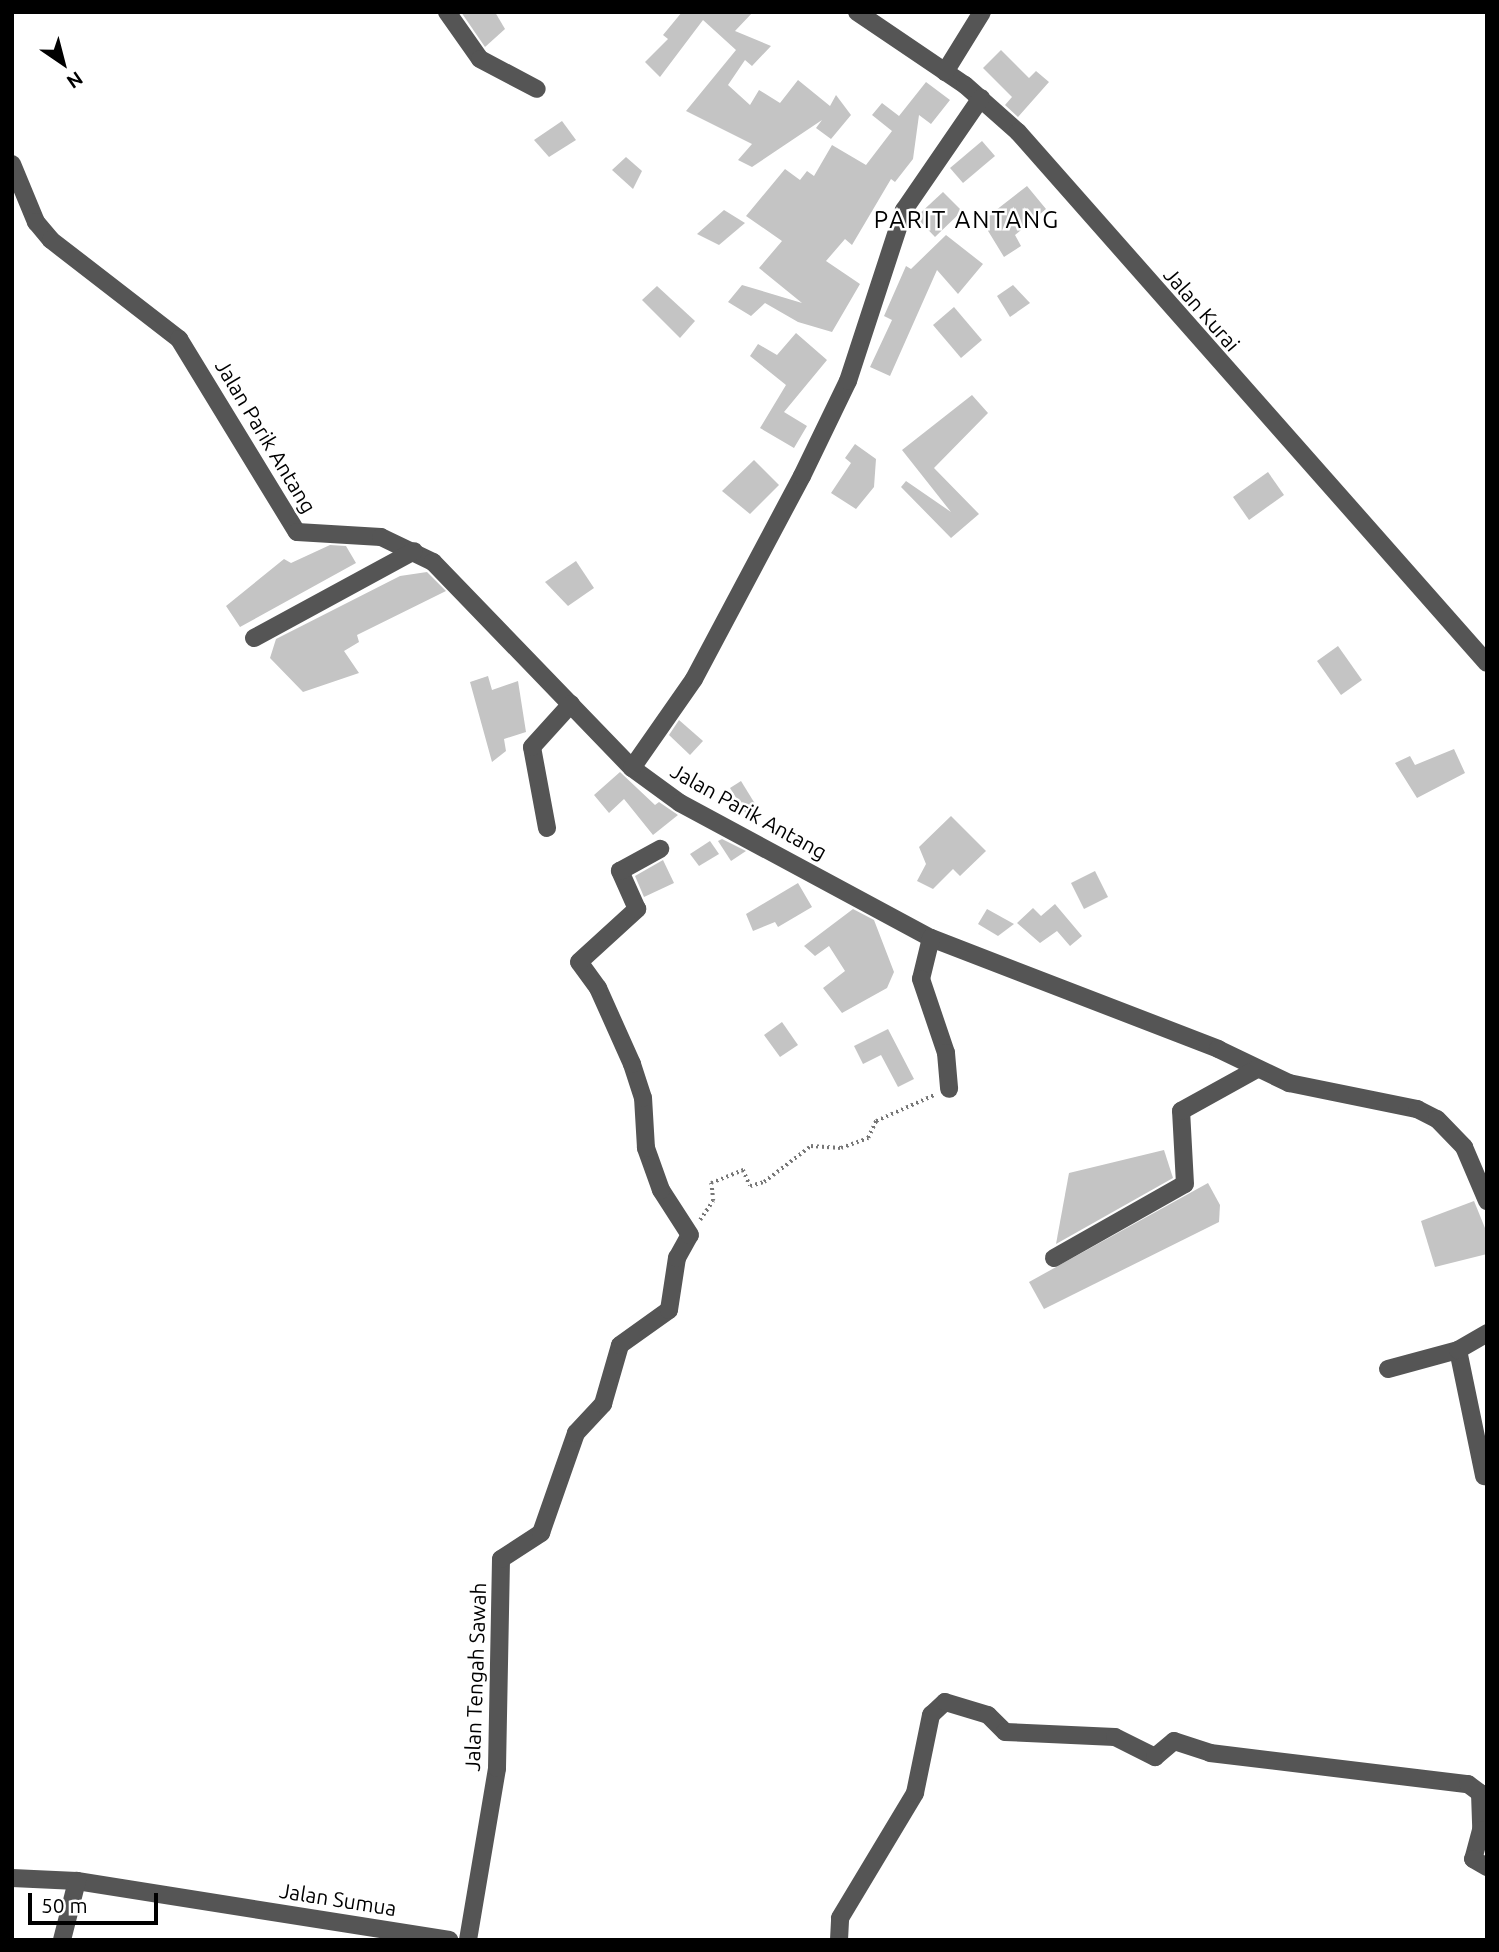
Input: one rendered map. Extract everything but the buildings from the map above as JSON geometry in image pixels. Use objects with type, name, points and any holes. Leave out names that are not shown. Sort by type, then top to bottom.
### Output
[{"type":"street","points":[[447,12],[480,59],[537,89]]},
{"type":"street","name":"Jalan Kurai","points":[[857,12],[981,98],[1018,132],[1487,663]]},
{"type":"street","points":[[946,72],[982,12]]},
{"type":"street","points":[[632,768],[694,679],[802,476],[848,381],[904,210],[981,98]]},
{"type":"street","name":"Jalan Parik Antang","points":[[12,164],[36,222],[51,240],[179,339],[297,532],[381,537],[414,551],[454,580],[632,768],[680,803],[931,938],[1205,1044],[1258,1069],[1319,1092],[1417,1110],[1437,1119],[1464,1146],[1487,1201]]},
{"type":"street","points":[[254,638],[414,551]]},
{"type":"street","points":[[547,828],[532,747],[571,704]]},
{"type":"street","points":[[660,849],[620,871],[637,909],[579,962],[598,988],[632,1064],[643,1098],[646,1148],[661,1191],[690,1235]]},
{"type":"street","points":[[931,938],[921,979],[946,1053],[949,1088]]},
{"type":"street","points":[[1054,1258],[1185,1184],[1181,1111],[1258,1069]]},
{"type":"street","name":"Jalan Tengah Sawah","points":[[468,1940],[497,1768],[501,1559],[541,1532],[576,1433],[603,1404],[620,1345],[669,1310],[677,1258],[690,1235]]},
{"type":"street","points":[[1388,1369],[1458,1350],[1487,1333]]},
{"type":"street","points":[[1458,1350],[1484,1476]]},
{"type":"street","points":[[839,1940],[840,1919],[915,1793],[931,1715],[946,1702],[988,1715],[1005,1732],[1115,1738],[1155,1757],[1174,1741],[1210,1753],[1468,1784],[1480,1793],[1481,1830],[1472,1859],[1487,1867]]},
{"type":"street","name":"Jalan Sumua","points":[[12,1878],[77,1881],[449,1940]]},
{"type":"street","points":[[62,1940],[77,1881]]},
{"type":"path","points":[[690,1235],[713,1201],[711,1183],[743,1170],[750,1186],[764,1182],[811,1146],[841,1148],[867,1138],[876,1121],[949,1088]]},
{"type":"district","name":"PARIT ANTANG","points":[[967,220]]}]
